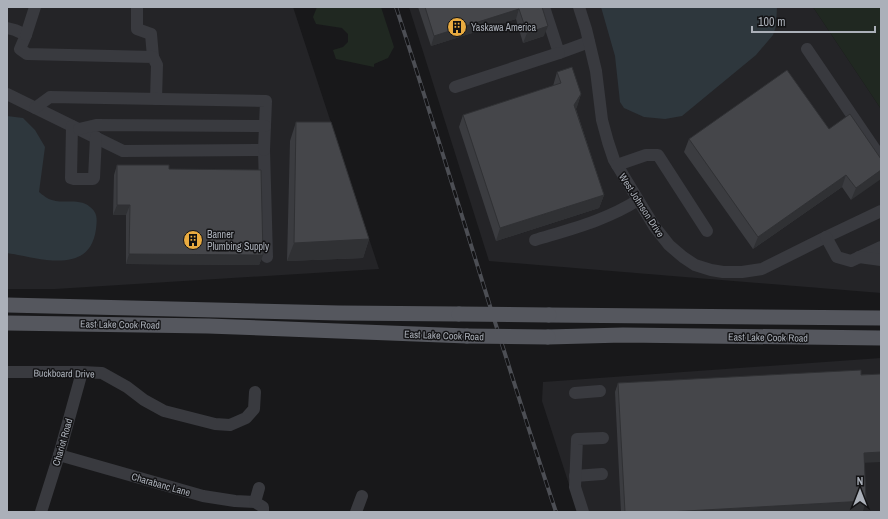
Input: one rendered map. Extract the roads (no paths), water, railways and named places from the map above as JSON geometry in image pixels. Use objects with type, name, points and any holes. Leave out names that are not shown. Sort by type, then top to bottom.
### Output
[{"type":"main road","name":"East Lake Cook Road","points":[[7,305],[339,313],[881,318]]},
{"type":"main road","name":"East Lake Cook Road","points":[[7,323],[208,326],[467,336],[548,337],[624,335],[881,338]]},
{"type":"street","points":[[35,7],[26,36],[20,49],[27,54],[153,57]]},
{"type":"street","points":[[137,7],[136,29],[151,34],[153,57],[158,65],[156,99]]},
{"type":"street","points":[[544,7],[559,53]]},
{"type":"street","name":"West Johnson Drive","points":[[579,7],[596,71],[602,120],[614,160],[654,226],[669,245],[683,257],[695,265],[723,272],[742,272],[762,269],[881,211]]},
{"type":"street","points":[[7,28],[15,30],[26,36]]},
{"type":"street","points":[[455,87],[589,42]]},
{"type":"street","points":[[807,49],[881,158]]},
{"type":"street","points":[[7,94],[123,151],[264,150]]},
{"type":"street","points":[[35,108],[50,97],[266,101],[264,150],[267,257]]},
{"type":"street","points":[[76,127],[96,125],[265,126]]},
{"type":"street","points":[[76,127],[71,178],[94,178],[96,137]]},
{"type":"street","points":[[617,164],[646,155],[658,155],[707,231]]},
{"type":"street","points":[[535,240],[602,219],[622,210],[638,200]]},
{"type":"street","points":[[826,237],[837,257],[851,261],[881,246]]},
{"type":"street","points":[[859,257],[881,260]]},
{"type":"street","name":"Buckboard Drive","points":[[7,372],[102,373],[127,386],[144,400],[164,411],[215,424],[230,425],[246,418],[254,409],[255,392]]},
{"type":"street","name":"Chariot Road","points":[[41,512],[59,455],[82,372]]},
{"type":"street","points":[[575,393],[600,391]]},
{"type":"street","points":[[584,512],[575,487],[577,439],[603,438]]},
{"type":"street","name":"Charabanc Lane","points":[[59,455],[203,496],[260,507]]},
{"type":"street","points":[[575,476],[602,474]]},
{"type":"street","points":[[259,488],[260,507]]},
{"type":"street","points":[[356,512],[362,496]]},
{"type":"railway","points":[[396,7],[556,512]]},
{"type":"place","name":"Yaskawa America","points":[[457,27]]},
{"type":"place","name":"Banner Plumbing Supply","points":[[193,240]]}]
